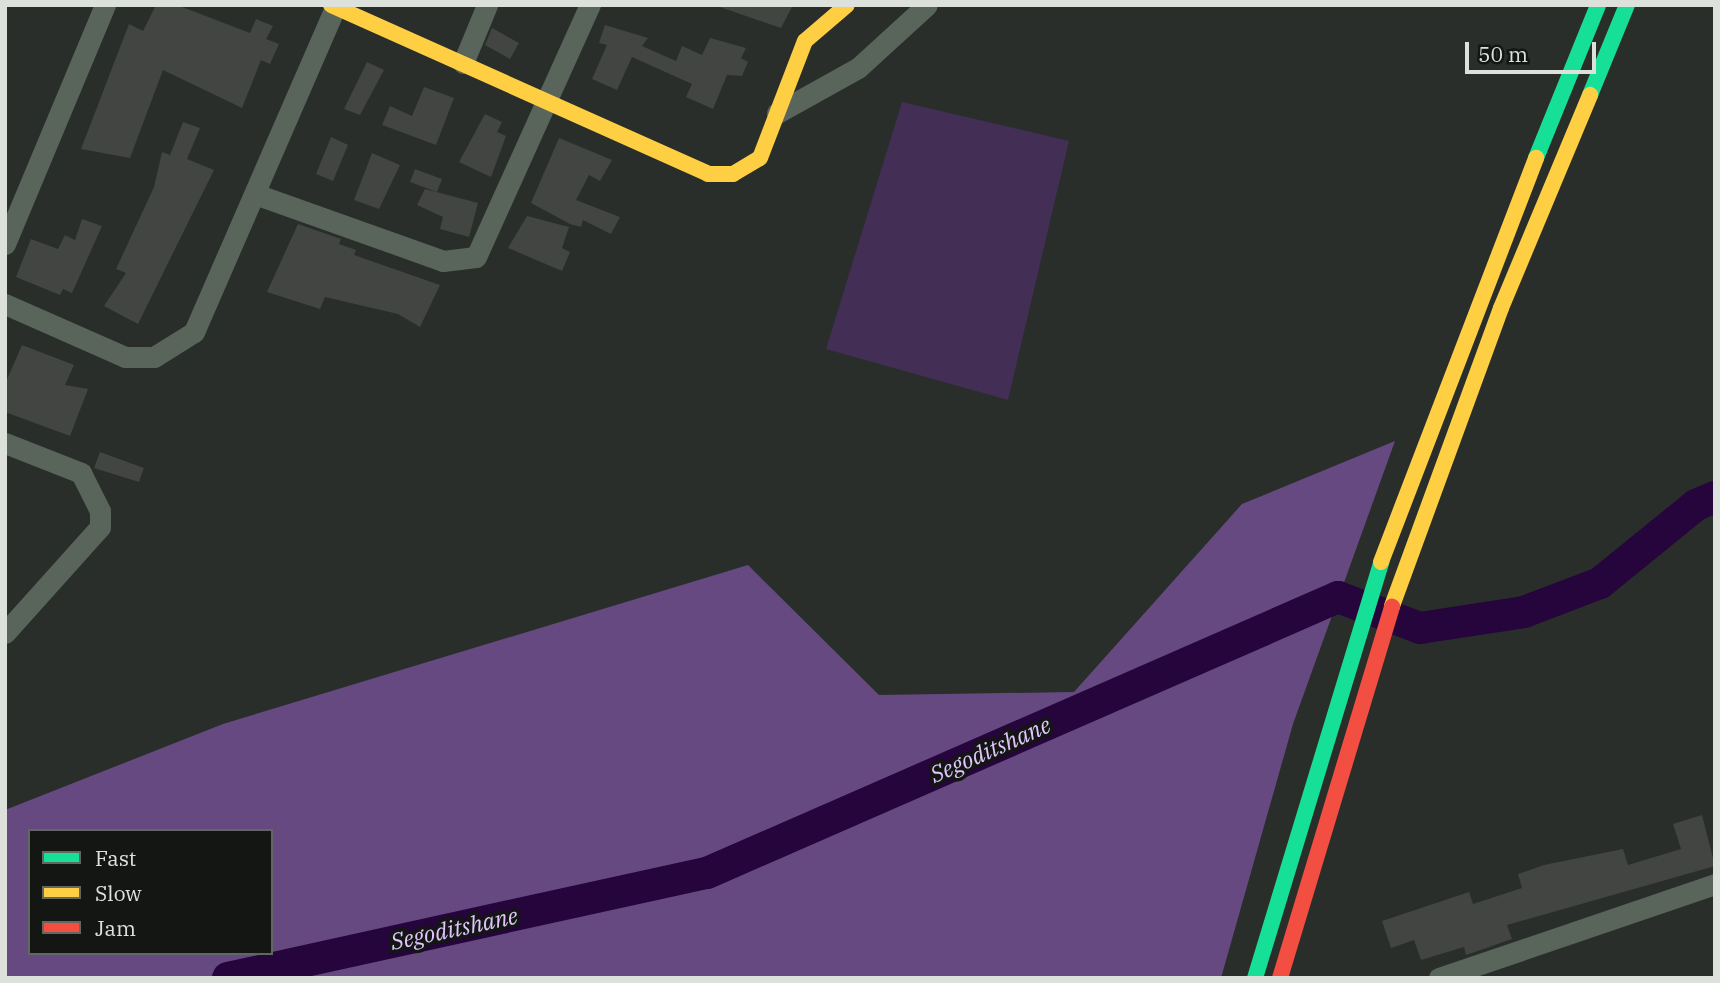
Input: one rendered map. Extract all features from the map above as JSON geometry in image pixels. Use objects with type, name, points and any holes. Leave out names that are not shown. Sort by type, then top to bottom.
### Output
[{"type":"main road","points":[[334,6],[708,174],[749,169],[777,113],[805,41],[847,5]]},
{"type":"main road","points":[[1255,978],[1363,612],[1414,471],[1598,5]]},
{"type":"main road","points":[[1280,978],[1382,630],[1437,482],[1627,5]]},
{"type":"street","points":[[5,244],[106,5]]},
{"type":"street","points":[[463,63],[487,5]]},
{"type":"street","points":[[258,195],[443,261],[460,262],[476,257],[487,241],[545,99],[590,5]]},
{"type":"street","points":[[777,113],[859,68],[927,5]]},
{"type":"street","points":[[5,304],[125,357],[174,348],[208,311],[334,6]]},
{"type":"street","points":[[5,443],[80,474],[100,511],[100,527],[5,633]]},
{"type":"street","points":[[1439,978],[1715,884]]},
{"type":"shaded area","points":[[902,102],[1069,141],[1008,400],[826,349]]},
{"type":"shaded area","points":[[1395,441],[1293,724],[1221,978],[5,978],[5,810],[223,724],[748,565],[879,695],[1074,692],[1242,504]]},
{"type":"building","points":[[156,5],[177,5],[250,33],[256,19],[273,26],[266,39],[279,44],[270,64],[261,60],[242,108],[163,70],[130,158],[81,149],[129,24],[143,31]]},
{"type":"building","points":[[714,5],[793,5],[781,28]]},
{"type":"building","points":[[605,25],[648,38],[642,46],[676,61],[682,46],[702,55],[710,38],[746,48],[741,58],[748,62],[742,76],[727,75],[713,109],[686,97],[692,84],[632,57],[617,90],[592,79],[607,45],[599,43]]},
{"type":"building","points":[[492,28],[519,43],[510,59],[485,45]]},
{"type":"building","points":[[367,62],[384,70],[360,115],[344,109]]},
{"type":"building","points":[[424,87],[454,98],[436,145],[382,125],[390,106],[412,116]]},
{"type":"building","points":[[485,114],[502,122],[497,132],[506,136],[491,177],[459,162]]},
{"type":"building","points":[[183,122],[200,128],[187,159],[214,170],[138,324],[104,306],[126,273],[116,269],[154,187],[162,152],[170,155]]},
{"type":"building","points":[[331,137],[348,145],[333,181],[316,174]]},
{"type":"building","points":[[559,138],[612,160],[600,181],[589,175],[576,200],[620,217],[611,234],[583,220],[581,227],[570,224],[531,203]]},
{"type":"building","points":[[372,153],[400,165],[379,209],[354,200]]},
{"type":"building","points":[[415,169],[442,179],[437,192],[410,182]]},
{"type":"building","points":[[425,189],[478,203],[469,237],[440,229],[443,217],[417,205]]},
{"type":"building","points":[[527,216],[569,227],[562,248],[570,252],[562,271],[508,248]]},
{"type":"building","points":[[82,219],[102,226],[72,293],[63,289],[60,295],[16,277],[31,239],[58,249],[65,235],[75,240]]},
{"type":"building","points":[[298,224],[341,239],[339,244],[356,250],[354,255],[440,285],[420,327],[398,314],[325,297],[320,309],[267,292]]},
{"type":"building","points":[[22,345],[74,365],[65,385],[88,389],[70,436],[5,412],[5,384]]},
{"type":"building","points":[[100,452],[144,468],[139,482],[94,468]]},
{"type":"building","points":[[1702,815],[1715,866],[1507,925],[1512,939],[1466,955],[1464,947],[1421,960],[1414,940],[1391,948],[1382,921],[1469,892],[1473,904],[1522,888],[1518,874],[1544,865],[1623,849],[1628,865],[1681,849],[1673,824]]},
{"type":"waterway","name":"Segoditshane","points":[[228,978],[707,873],[1338,597],[1420,628],[1524,612],[1600,583],[1696,505],[1715,497]]},
{"type":"traffic: fast","points":[[1536,158],[1598,5]]},
{"type":"traffic: fast","points":[[1590,95],[1627,5]]},
{"type":"traffic: fast","points":[[1255,978],[1381,562]]},
{"type":"traffic: slow","points":[[331,5],[708,174],[733,174],[760,158],[805,41],[847,5]]},
{"type":"traffic: slow","points":[[1392,606],[1501,308],[1590,95]]},
{"type":"traffic: slow","points":[[1381,562],[1536,158]]},
{"type":"traffic: jam","points":[[1280,978],[1392,606]]}]
